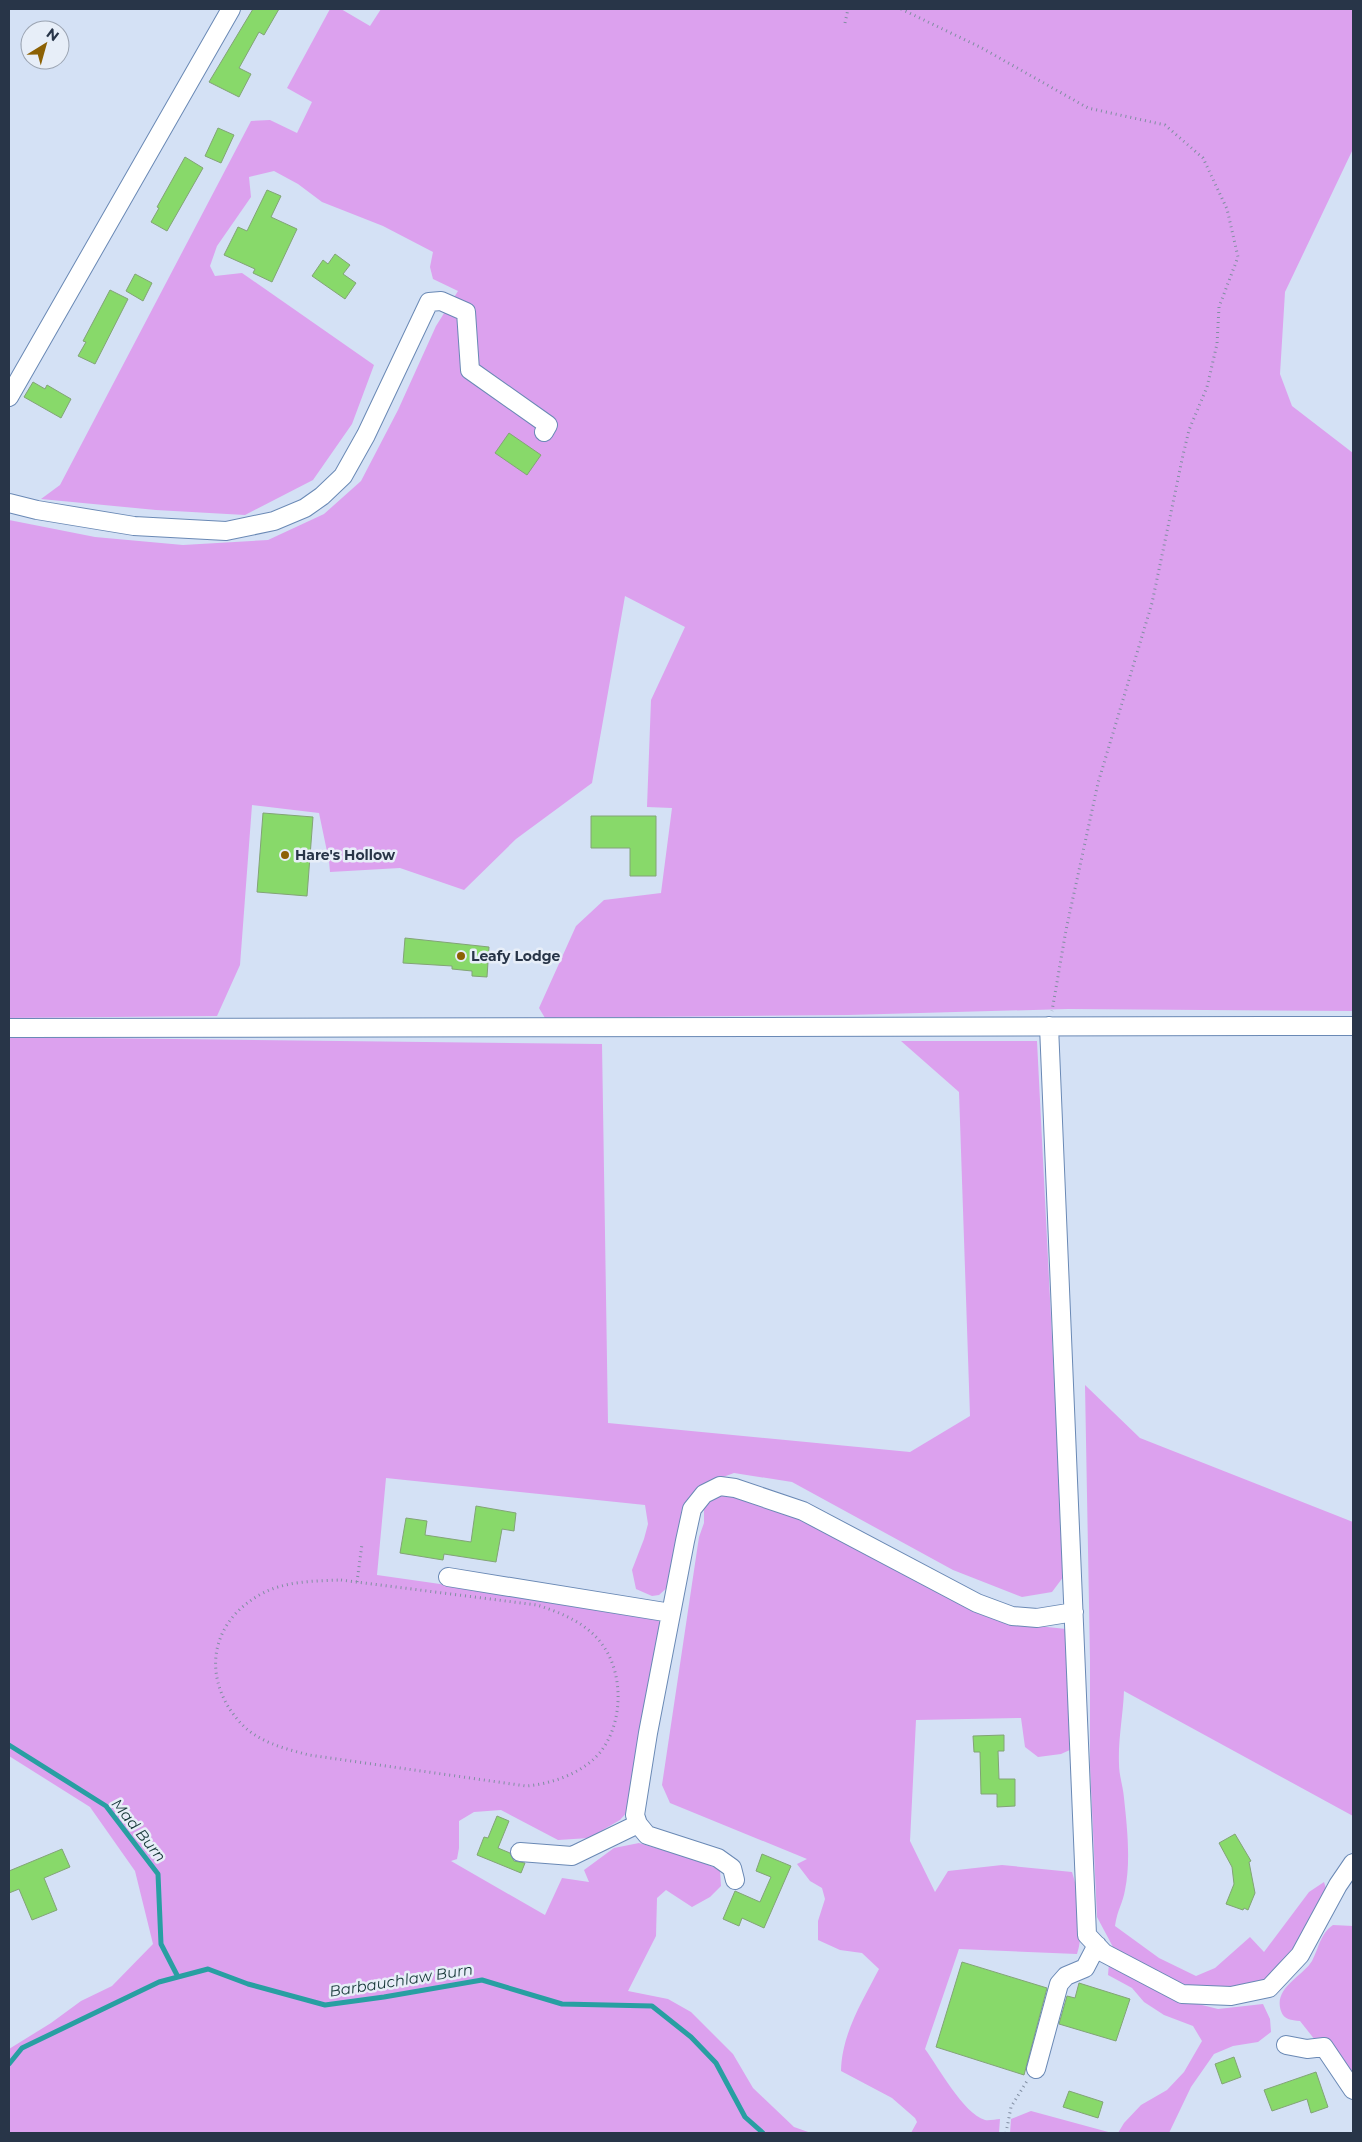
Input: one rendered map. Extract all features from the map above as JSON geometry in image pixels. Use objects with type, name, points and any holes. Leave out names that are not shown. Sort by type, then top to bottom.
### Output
[{"type":"street","points":[[9,397],[231,9]]},
{"type":"street","points":[[9,503],[37,510],[134,526],[226,531],[274,521],[305,508],[322,496],[343,476],[366,434],[429,302],[441,301],[466,312],[470,370],[548,425],[544,432]]},
{"type":"street","points":[[1049,1026],[1087,1935],[1104,1954],[1182,1994],[1231,1996],[1269,1988],[1300,1955],[1338,1886],[1353,1863]]},
{"type":"street","points":[[9,1028],[1353,1026]]},
{"type":"street","points":[[735,1880],[732,1868],[718,1858],[647,1835],[638,1824],[635,1815],[692,1509],[704,1494],[720,1486],[736,1488],[803,1510],[977,1603],[1012,1616],[1037,1618],[1074,1612]]},
{"type":"street","points":[[448,1577],[672,1613]]},
{"type":"street","points":[[520,1852],[572,1856],[638,1824]]},
{"type":"street","points":[[1036,2069],[1059,1984],[1066,1976],[1085,1968],[1097,1945]]},
{"type":"street","points":[[1286,2045],[1307,2050],[1324,2047],[1353,2090]]},
{"type":"path","points":[[845,23],[848,9]]},
{"type":"path","points":[[901,9],[980,47],[1088,108],[1165,125],[1203,158],[1227,209],[1238,257],[1220,307],[1217,344],[1207,386],[1189,430],[1152,603],[1098,784],[1066,930],[1049,1026]]},
{"type":"path","points":[[357,1582],[362,1544]]},
{"type":"path","points":[[341,1580],[357,1582],[537,1605],[576,1621],[604,1647],[618,1680],[619,1703],[614,1722],[606,1742],[596,1757],[577,1772],[546,1783],[526,1786],[309,1755],[277,1746],[252,1733],[236,1719],[218,1687],[215,1652],[227,1623],[248,1602],[264,1593],[279,1588],[312,1581],[341,1580]]},
{"type":"path","points":[[1006,2133],[1011,2107],[1020,2090],[1036,2069]]},
{"type":"shaded area","points":[[330,9],[341,9],[370,26],[381,9],[1353,9],[1353,149],[1285,292],[1280,374],[1292,406],[1353,453],[1353,1011],[1068,1009],[848,1015],[545,1018],[539,1008],[576,926],[604,900],[661,893],[672,808],[647,807],[651,700],[685,627],[625,596],[592,783],[516,839],[464,890],[400,868],[330,872],[319,813],[252,805],[240,965],[217,1016],[9,1018],[9,520],[95,537],[183,545],[268,540],[324,514],[361,481],[398,410],[436,326],[458,291],[433,279],[430,267],[433,252],[383,226],[322,202],[298,184],[274,171],[249,177],[251,197],[217,246],[210,266],[215,276],[242,273],[374,365],[352,424],[313,480],[245,515],[156,510],[41,499],[60,485],[251,121],[270,120],[297,133],[312,102],[287,88]]},
{"type":"shaded area","points":[[9,1037],[602,1044],[608,1423],[910,1452],[970,1416],[959,1092],[901,1041],[1037,1041],[1064,1576],[1052,1592],[1022,1597],[953,1570],[792,1482],[734,1473],[701,1485],[682,1509],[669,1586],[659,1595],[652,1596],[636,1589],[632,1570],[648,1524],[645,1505],[386,1478],[377,1575],[642,1613],[659,1619],[664,1629],[629,1810],[620,1820],[589,1838],[558,1840],[501,1810],[474,1812],[459,1821],[457,1859],[451,1861],[545,1915],[562,1878],[589,1882],[584,1870],[614,1848],[639,1843],[699,1861],[720,1870],[721,1886],[710,1897],[692,1907],[666,1890],[657,1898],[656,1936],[628,1991],[668,1999],[691,2012],[733,2054],[753,2088],[794,2127],[811,2133],[9,2133],[9,2049],[51,2023],[81,2001],[112,1986],[153,1944],[135,1871],[90,1807],[9,1756]]},
{"type":"shaded area","points":[[1085,1385],[1140,1438],[1353,1522],[1353,1816],[1124,1691],[1119,1764],[1126,1820],[1128,1867],[1124,1895],[1115,1926],[1159,1958],[1196,1976],[1215,1968],[1250,1937],[1264,1952],[1309,1892],[1324,1882],[1328,1895],[1289,1957],[1260,1985],[1214,1990],[1183,1984],[1148,1968],[1113,1947],[1097,1917],[1090,1766]]},
{"type":"shaded area","points":[[719,1493],[738,1494],[796,1516],[1019,1624],[1066,1629],[1072,1749],[1061,1754],[1038,1757],[1025,1747],[1021,1718],[916,1720],[910,1841],[935,1892],[948,1871],[1002,1865],[1072,1872],[1077,1892],[1081,1934],[1077,1954],[959,1949],[925,2049],[968,2109],[985,2120],[1000,2119],[999,2133],[911,2133],[917,2122],[915,2118],[892,2098],[841,2071],[842,2057],[849,2031],[879,1969],[862,1953],[840,1950],[818,1940],[818,1921],[825,1899],[822,1888],[810,1881],[797,1864],[807,1859],[670,1803],[662,1785],[699,1537],[704,1523],[704,1506]]},
{"type":"shaded area","points":[[1333,1925],[1353,1926],[1353,2088],[1300,2021],[1291,2020],[1284,2016],[1280,2003],[1285,1989],[1312,1961],[1322,1937]]},
{"type":"shaded area","points":[[1109,1963],[1170,1997],[1218,2009],[1263,2004],[1270,2019],[1271,2032],[1258,2042],[1233,2046],[1214,2054],[1191,2087],[1169,2133],[1118,2133],[1124,2123],[1141,2105],[1167,2090],[1184,2072],[1202,2041],[1193,2026],[1164,2015],[1144,2002],[1132,1988],[1108,1975]]},
{"type":"shaded area","points":[[1031,2111],[1112,2133],[1010,2133],[1011,2119]]},
{"type":"building","points":[[253,9],[279,9],[264,35],[259,32],[239,68],[251,74],[239,97],[209,82]]},
{"type":"building","points":[[218,128],[234,135],[221,163],[205,156]]},
{"type":"building","points":[[185,157],[203,168],[167,231],[151,222],[159,208],[157,207]]},
{"type":"building","points":[[267,190],[281,196],[271,217],[297,229],[272,282],[253,273],[255,269],[224,255],[238,227],[247,231]]},
{"type":"building","points":[[335,254],[350,265],[343,274],[356,283],[345,299],[312,276],[323,260],[328,264]]},
{"type":"building","points":[[135,274],[152,283],[143,301],[126,291]]},
{"type":"building","points":[[110,290],[128,299],[95,364],[78,356],[86,342],[83,341]]},
{"type":"building","points":[[33,382],[45,389],[47,385],[71,399],[61,418],[24,397]]},
{"type":"building","points":[[509,433],[541,455],[527,475],[495,453]]},
{"type":"building","name":"Hare's Hollow","points":[[263,813],[313,817],[307,896],[257,892]]},
{"type":"building","points":[[591,816],[656,816],[656,876],[630,876],[630,848],[591,848]]},
{"type":"building","name":"Leafy Lodge","points":[[405,938],[489,947],[487,977],[472,976],[472,971],[452,969],[452,966],[403,963]]},
{"type":"building","points":[[476,1506],[516,1513],[514,1531],[502,1529],[496,1562],[444,1554],[443,1560],[400,1553],[406,1518],[427,1521],[425,1535],[471,1542]]},
{"type":"building","points":[[1004,1735],[1004,1751],[998,1751],[999,1779],[1015,1779],[1015,1806],[997,1807],[997,1794],[981,1794],[980,1752],[974,1752],[973,1736]]},
{"type":"building","points":[[497,1816],[509,1821],[498,1848],[510,1853],[514,1861],[525,1863],[521,1873],[477,1855],[484,1837],[488,1838]]},
{"type":"building","points":[[1235,1834],[1251,1861],[1249,1862],[1255,1893],[1248,1910],[1226,1904],[1234,1884],[1232,1867],[1219,1843]]},
{"type":"building","points":[[62,1849],[70,1867],[44,1878],[57,1910],[32,1920],[19,1889],[9,1893],[9,1871]]},
{"type":"building","points":[[762,1854],[791,1866],[764,1928],[742,1918],[739,1926],[723,1919],[735,1891],[760,1902],[771,1877],[756,1871]]},
{"type":"building","points":[[962,1962],[1047,1988],[1024,2075],[936,2047]]},
{"type":"building","points":[[1079,1983],[1130,1999],[1116,2041],[1059,2024],[1067,1996],[1075,1998]]},
{"type":"building","points":[[1234,2057],[1241,2077],[1222,2084],[1215,2064]]},
{"type":"building","points":[[1316,2072],[1328,2107],[1311,2113],[1307,2099],[1272,2111],[1264,2090]]},
{"type":"building","points":[[1069,2091],[1103,2102],[1098,2118],[1063,2107]]},
{"type":"waterway","name":"Mad Burn","points":[[9,1745],[106,1806],[158,1874],[161,1944],[178,1977]]},
{"type":"waterway","name":"Barbauchlaw Burn","points":[[9,2064],[22,2048],[159,1982],[208,1969],[248,1984],[325,2005],[482,1980],[562,2004],[652,2006],[691,2037],[716,2063],[745,2117],[763,2133]]},
{"type":"place","name":"Hare's Hollow","points":[[285,855]]},
{"type":"place","name":"Leafy Lodge","points":[[461,956]]}]
